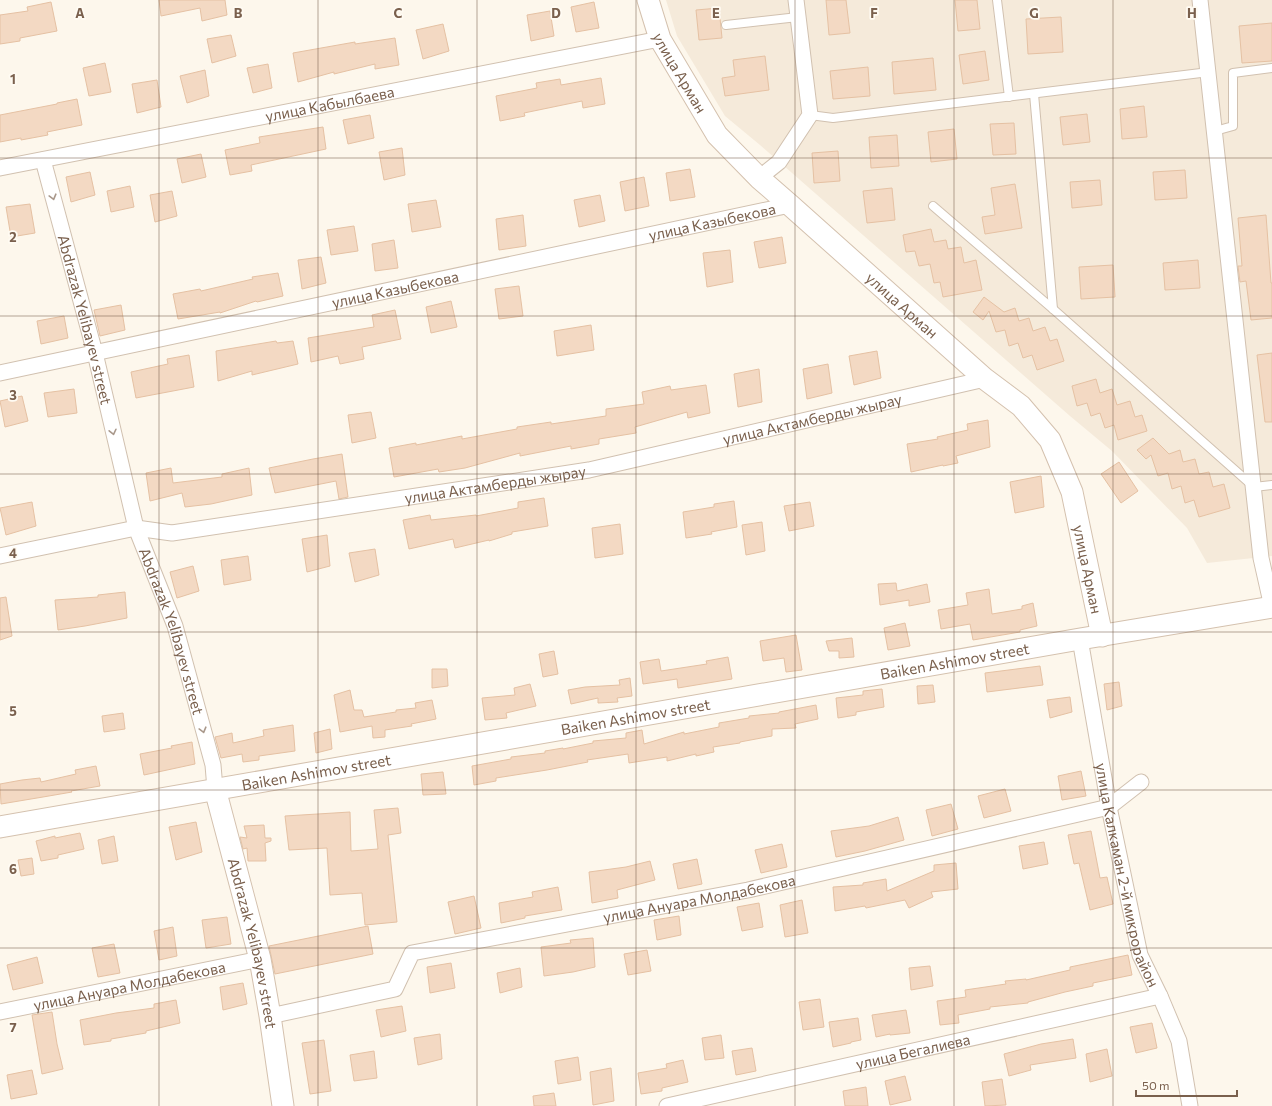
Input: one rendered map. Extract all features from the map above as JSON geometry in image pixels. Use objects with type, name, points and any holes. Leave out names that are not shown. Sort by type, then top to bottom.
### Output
[{"type":"main road","name":"улица Арман","points":[[648,0],[660,38],[716,135],[759,178],[985,379],[1021,406],[1050,440],[1072,492],[1102,636]]},
{"type":"main road","name":"Baiken Ashimov street","points":[[0,827],[1272,607]]},
{"type":"main road","name":"Abdrazak Yelibayev street","points":[[215,789],[260,959],[283,1106]]},
{"type":"street","points":[[759,178],[779,162],[810,115],[796,0]]},
{"type":"street","points":[[1200,0],[1261,558],[1272,607]]},
{"type":"street","name":"улица Кабылбаева","points":[[0,168],[660,38]]},
{"type":"street","name":"Abdrazak Yelibayev street","points":[[43,160],[95,353],[136,528],[175,626],[213,765],[215,789]]},
{"type":"street","name":"улица Казыбекова","points":[[0,373],[790,205]]},
{"type":"street","name":"улица Актамберды жырау","points":[[0,556],[136,528],[172,533],[589,470],[985,379]]},
{"type":"street","name":"улица Калкаман 2-й микрорайон","points":[[1080,639],[1109,807],[1140,955],[1160,996],[1179,1041],[1190,1106]]},
{"type":"street","name":"улица Ануара Молдабекова","points":[[270,1016],[395,989],[412,953],[748,890],[1109,807],[1140,782]]},
{"type":"street","name":"улица Ануара Молдабекова","points":[[0,1012],[260,959]]},
{"type":"street","name":"улица Бегалиева","points":[[667,1106],[1160,996]]},
{"type":"lane","points":[[997,0],[1009,97]]},
{"type":"lane","points":[[726,25],[798,17]]},
{"type":"lane","points":[[1215,131],[1233,126],[1233,73],[1272,68]]},
{"type":"lane","points":[[810,115],[833,118],[1209,72]]},
{"type":"lane","points":[[1034,94],[1053,309]]},
{"type":"lane","points":[[933,206],[1053,309],[1254,487],[1272,485]]},
{"type":"shaded area","points":[[666,0],[1272,0],[1272,556],[1207,563],[1187,528],[1112,451],[725,116],[677,36]]},
{"type":"building","points":[[159,0],[225,0],[227,15],[202,21],[200,8],[161,16]]},
{"type":"building","points":[[826,0],[846,0],[850,33],[829,35]]},
{"type":"building","points":[[955,0],[977,0],[980,29],[958,31]]},
{"type":"building","points":[[51,2],[57,31],[20,38],[20,41],[0,44],[0,15],[28,11],[27,7]]},
{"type":"building","points":[[594,2],[599,28],[576,32],[571,7]]},
{"type":"building","points":[[719,8],[722,38],[699,40],[696,10]]},
{"type":"building","points":[[550,11],[554,36],[531,41],[527,15]]},
{"type":"building","points":[[1061,17],[1063,52],[1028,54],[1026,19]]},
{"type":"building","points":[[1272,23],[1272,61],[1242,63],[1239,26]]},
{"type":"building","points":[[443,24],[449,51],[423,59],[416,30]]},
{"type":"building","points":[[231,35],[236,56],[212,63],[207,39]]},
{"type":"building","points":[[395,38],[399,65],[375,69],[375,64],[334,74],[334,72],[298,82],[293,53],[355,42],[355,44]]},
{"type":"building","points":[[985,51],[989,80],[963,84],[959,55]]},
{"type":"building","points":[[765,56],[769,90],[725,96],[722,78],[735,76],[733,60]]},
{"type":"building","points":[[933,58],[936,90],[894,94],[892,62]]},
{"type":"building","points":[[105,63],[111,92],[89,96],[83,68]]},
{"type":"building","points":[[268,64],[272,88],[253,93],[247,68]]},
{"type":"building","points":[[868,67],[870,96],[833,99],[830,71]]},
{"type":"building","points":[[205,70],[209,96],[187,103],[180,76]]},
{"type":"building","points":[[601,78],[605,104],[583,108],[582,101],[524,113],[525,116],[500,121],[496,96],[537,88],[536,83],[560,79],[561,85]]},
{"type":"building","points":[[157,80],[161,107],[137,113],[132,84]]},
{"type":"building","points":[[77,99],[82,125],[47,132],[48,135],[0,142],[0,115]]},
{"type":"building","points":[[1144,106],[1147,137],[1122,139],[1120,109]]},
{"type":"building","points":[[1087,114],[1090,142],[1063,145],[1060,117]]},
{"type":"building","points":[[370,115],[374,138],[348,144],[343,120]]},
{"type":"building","points":[[1014,123],[1016,154],[993,155],[990,124]]},
{"type":"building","points":[[323,127],[326,149],[251,165],[252,171],[230,175],[225,150],[260,143],[259,137]]},
{"type":"building","points":[[954,129],[957,159],[931,162],[928,132]]},
{"type":"building","points":[[897,135],[899,166],[871,168],[869,137]]},
{"type":"building","points":[[402,148],[405,175],[384,180],[379,152]]},
{"type":"building","points":[[838,151],[840,181],[814,183],[812,153]]},
{"type":"building","points":[[201,154],[206,177],[182,183],[177,159]]},
{"type":"building","points":[[690,169],[695,197],[670,201],[666,173]]},
{"type":"building","points":[[1185,170],[1187,198],[1155,200],[1153,172]]},
{"type":"building","points":[[90,172],[95,195],[71,202],[66,177]]},
{"type":"building","points":[[644,177],[649,206],[625,211],[620,182]]},
{"type":"building","points":[[1100,180],[1102,205],[1072,208],[1070,182]]},
{"type":"building","points":[[1015,184],[1022,228],[985,234],[982,217],[995,215],[991,188]]},
{"type":"building","points":[[130,186],[134,207],[111,212],[107,191]]},
{"type":"building","points":[[892,188],[895,220],[867,223],[863,191]]},
{"type":"building","points":[[172,191],[177,216],[155,222],[150,195]]},
{"type":"building","points":[[600,195],[605,221],[579,227],[574,200]]},
{"type":"building","points":[[436,200],[441,227],[412,232],[408,204]]},
{"type":"building","points":[[30,204],[35,233],[11,237],[6,207]]},
{"type":"building","points":[[523,215],[526,246],[499,250],[496,219]]},
{"type":"building","points":[[1266,215],[1272,283],[1272,318],[1251,320],[1246,281],[1240,282],[1238,266],[1242,266],[1238,218]]},
{"type":"building","points":[[354,226],[358,251],[331,255],[327,230]]},
{"type":"building","points":[[931,229],[934,242],[946,240],[948,249],[961,247],[964,263],[976,260],[982,290],[943,297],[940,282],[934,283],[930,264],[919,266],[915,251],[906,252],[903,235]]},
{"type":"building","points":[[782,237],[786,263],[759,268],[754,242]]},
{"type":"building","points":[[394,240],[398,268],[375,271],[372,244]]},
{"type":"building","points":[[730,250],[733,282],[707,287],[703,253]]},
{"type":"building","points":[[321,257],[326,283],[302,289],[298,260]]},
{"type":"building","points":[[1198,260],[1200,288],[1165,290],[1163,263]]},
{"type":"building","points":[[1113,265],[1115,297],[1081,299],[1079,267]]},
{"type":"building","points":[[278,273],[283,296],[256,301],[220,313],[178,319],[173,294],[200,289],[201,291],[253,279],[252,277]]},
{"type":"building","points":[[519,286],[523,316],[499,319],[495,289]]},
{"type":"building","points":[[984,297],[1004,312],[1015,308],[1019,321],[1029,318],[1033,331],[1045,327],[1050,341],[1057,339],[1064,361],[1037,370],[1032,355],[1023,358],[1018,343],[1009,346],[1005,330],[996,332],[989,311],[983,320],[973,312]]},
{"type":"building","points":[[451,301],[457,327],[431,333],[426,307]]},
{"type":"building","points":[[121,305],[125,330],[100,336],[94,310]]},
{"type":"building","points":[[395,310],[401,339],[362,347],[364,359],[340,364],[338,356],[311,362],[308,338],[374,327],[372,315]]},
{"type":"building","points":[[64,316],[68,338],[41,344],[37,321]]},
{"type":"building","points":[[591,325],[594,350],[557,356],[554,331]]},
{"type":"building","points":[[276,341],[277,343],[293,341],[298,364],[252,375],[252,371],[218,381],[216,351]]},
{"type":"building","points":[[877,351],[881,378],[854,385],[849,356]]},
{"type":"building","points":[[1272,353],[1272,422],[1265,422],[1257,355]]},
{"type":"building","points":[[189,355],[194,387],[136,398],[131,372],[168,364],[167,359]]},
{"type":"building","points":[[828,364],[832,393],[807,399],[803,369]]},
{"type":"building","points":[[759,369],[762,402],[738,407],[734,374]]},
{"type":"building","points":[[1096,379],[1100,393],[1112,389],[1117,405],[1130,401],[1135,417],[1142,415],[1147,431],[1118,440],[1114,425],[1105,428],[1100,413],[1091,416],[1087,403],[1077,406],[1072,386]]},
{"type":"building","points":[[706,385],[710,413],[688,418],[687,412],[635,427],[636,433],[599,439],[599,444],[571,449],[571,446],[520,456],[520,453],[465,468],[439,472],[438,469],[394,477],[389,448],[416,443],[416,445],[462,436],[462,439],[517,429],[517,427],[606,416],[606,409],[644,404],[642,392],[670,386],[671,390]]},
{"type":"building","points":[[74,389],[77,413],[48,417],[44,393]]},
{"type":"building","points":[[22,396],[28,421],[5,427],[0,401]]},
{"type":"building","points":[[371,412],[376,438],[352,443],[348,415]]},
{"type":"building","points":[[988,420],[990,447],[956,456],[958,463],[911,472],[907,444],[938,439],[937,437],[968,430],[967,424]]},
{"type":"building","points":[[1153,438],[1169,454],[1180,450],[1183,462],[1195,459],[1199,474],[1209,472],[1213,487],[1224,484],[1230,508],[1199,517],[1194,500],[1185,503],[1181,486],[1172,489],[1168,473],[1158,476],[1151,455],[1146,459],[1137,450]]},
{"type":"building","points":[[342,454],[348,497],[339,499],[336,481],[275,493],[269,468]]},
{"type":"building","points":[[1119,462],[1138,491],[1121,503],[1101,474]]},
{"type":"building","points":[[171,468],[173,483],[222,477],[222,474],[249,468],[252,495],[211,504],[185,507],[182,493],[150,501],[146,473]]},
{"type":"building","points":[[1041,476],[1044,507],[1015,513],[1010,482]]},
{"type":"building","points":[[544,498],[548,526],[512,532],[512,534],[489,541],[455,548],[453,539],[409,549],[403,520],[430,515],[431,520],[476,516],[518,508],[518,502]]},
{"type":"building","points":[[734,501],[737,527],[711,532],[712,534],[686,538],[683,512],[714,507],[714,504]]},
{"type":"building","points":[[32,502],[36,526],[6,535],[0,508]]},
{"type":"building","points":[[810,502],[814,526],[789,531],[784,506]]},
{"type":"building","points":[[762,522],[765,551],[746,555],[742,525]]},
{"type":"building","points":[[620,524],[623,554],[595,558],[592,528]]},
{"type":"building","points":[[327,535],[330,566],[307,572],[302,539]]},
{"type":"building","points":[[375,549],[379,575],[355,582],[349,553]]},
{"type":"building","points":[[248,556],[251,580],[224,585],[221,560]]},
{"type":"building","points":[[193,566],[199,591],[177,598],[170,572]]},
{"type":"building","points":[[896,583],[897,591],[927,584],[930,602],[909,606],[909,600],[880,605],[878,584]]},
{"type":"building","points":[[989,589],[992,614],[1022,609],[1022,606],[1033,603],[1037,626],[1020,630],[1020,632],[973,640],[970,624],[941,629],[938,610],[968,605],[966,593]]},
{"type":"building","points":[[125,592],[127,618],[58,630],[55,600],[98,597],[98,595]]},
{"type":"building","points":[[6,597],[12,636],[0,640],[0,598]]},
{"type":"building","points":[[905,623],[910,646],[888,650],[884,628]]},
{"type":"building","points":[[796,635],[802,670],[786,672],[784,658],[763,661],[760,641]]},
{"type":"building","points":[[852,638],[854,657],[839,658],[839,651],[829,651],[826,641]]},
{"type":"building","points":[[554,651],[558,674],[543,677],[539,654]]},
{"type":"building","points":[[728,657],[732,679],[678,688],[677,679],[643,684],[640,662],[659,659],[661,671],[707,664],[706,661]]},
{"type":"building","points":[[1040,666],[1043,685],[987,692],[985,673]]},
{"type":"building","points":[[432,669],[447,669],[448,686],[432,688]]},
{"type":"building","points":[[630,678],[632,696],[617,698],[618,702],[598,703],[598,698],[571,704],[568,690],[585,687],[620,685],[619,680]]},
{"type":"building","points":[[1119,682],[1122,706],[1107,710],[1104,684]]},
{"type":"building","points":[[530,684],[536,706],[506,713],[507,718],[485,720],[482,698],[515,695],[514,688]]},
{"type":"building","points":[[933,685],[935,702],[918,704],[917,686]]},
{"type":"building","points":[[882,689],[884,707],[856,712],[856,715],[838,718],[836,698],[863,695],[863,691]]},
{"type":"building","points":[[350,690],[354,710],[362,710],[364,717],[396,712],[396,710],[416,708],[415,703],[432,700],[436,719],[411,724],[412,726],[385,730],[385,737],[373,738],[372,726],[340,732],[334,695]]},
{"type":"building","points":[[1070,697],[1072,712],[1050,718],[1047,700]]},
{"type":"building","points":[[816,705],[818,719],[795,724],[796,728],[772,729],[772,736],[713,747],[714,752],[696,756],[696,754],[667,761],[667,757],[629,763],[628,754],[587,760],[588,762],[496,778],[496,781],[474,785],[472,766],[511,759],[511,757],[545,753],[545,751],[593,743],[593,741],[626,738],[626,733],[642,730],[644,744],[684,732],[684,734],[719,727],[719,723],[749,718],[749,716],[779,713]]},
{"type":"building","points":[[123,713],[125,729],[104,732],[102,716]]},
{"type":"building","points":[[293,725],[295,751],[259,756],[259,760],[243,762],[242,754],[221,758],[215,737],[232,733],[233,743],[264,736],[263,730]]},
{"type":"building","points":[[330,729],[332,749],[316,753],[314,733]]},
{"type":"building","points":[[192,742],[195,764],[144,775],[140,754],[172,748],[171,746]]},
{"type":"building","points":[[96,766],[100,786],[1,804],[0,784],[40,778],[41,782],[76,774],[75,770]]},
{"type":"building","points":[[1081,771],[1086,796],[1062,800],[1058,776]]},
{"type":"building","points":[[443,772],[446,794],[423,795],[421,774]]},
{"type":"building","points":[[1005,789],[1011,811],[984,818],[978,796]]},
{"type":"building","points":[[951,804],[958,829],[932,836],[926,810]]},
{"type":"building","points":[[398,808],[401,833],[388,835],[397,922],[365,925],[362,893],[330,895],[327,848],[289,850],[285,816],[350,812],[351,851],[378,849],[374,810]]},
{"type":"building","points":[[898,817],[904,840],[865,851],[836,857],[831,831],[869,826]]},
{"type":"building","points":[[196,822],[202,852],[176,860],[169,827]]},
{"type":"building","points":[[264,825],[265,838],[271,838],[271,841],[265,843],[266,861],[248,861],[247,848],[243,849],[240,837],[247,838],[244,826]]},
{"type":"building","points":[[1091,831],[1100,878],[1107,877],[1113,904],[1090,910],[1079,863],[1074,864],[1068,835]]},
{"type":"building","points":[[80,833],[84,849],[58,855],[58,858],[41,861],[36,841],[55,836],[55,838]]},
{"type":"building","points":[[114,836],[118,861],[102,864],[98,840]]},
{"type":"building","points":[[1044,842],[1048,864],[1023,869],[1019,846]]},
{"type":"building","points":[[782,844],[787,867],[761,873],[755,850]]},
{"type":"building","points":[[32,858],[34,874],[21,876],[18,860]]},
{"type":"building","points":[[697,859],[702,884],[678,889],[673,864]]},
{"type":"building","points":[[650,861],[655,880],[617,890],[618,898],[592,903],[589,872],[626,867]]},
{"type":"building","points":[[956,863],[958,889],[931,892],[933,897],[909,908],[905,900],[866,908],[865,906],[835,911],[833,887],[863,885],[863,883],[886,879],[887,891],[934,871],[934,865]]},
{"type":"building","points":[[558,887],[562,910],[525,916],[525,918],[501,923],[499,903],[533,897],[532,892]]},
{"type":"building","points":[[474,896],[481,928],[455,934],[448,902]]},
{"type":"building","points":[[802,900],[808,933],[785,937],[780,905]]},
{"type":"building","points":[[759,903],[763,927],[742,931],[737,907]]},
{"type":"building","points":[[679,916],[681,935],[657,940],[654,920]]},
{"type":"building","points":[[227,917],[231,944],[206,948],[202,920]]},
{"type":"building","points":[[368,926],[373,954],[275,974],[269,946]]},
{"type":"building","points":[[173,927],[177,956],[159,960],[154,931]]},
{"type":"building","points":[[593,938],[595,967],[544,976],[541,947],[571,943],[570,940]]},
{"type":"building","points":[[114,944],[120,973],[98,977],[92,948]]},
{"type":"building","points":[[647,950],[651,971],[628,975],[624,954]]},
{"type":"building","points":[[1128,955],[1132,975],[1093,983],[1093,986],[1065,992],[1028,1003],[990,1007],[990,1009],[958,1015],[959,1023],[940,1025],[937,1001],[966,997],[965,990],[1006,984],[1005,981],[1026,980],[1070,970],[1070,967]]},
{"type":"building","points":[[37,957],[43,983],[13,990],[7,965]]},
{"type":"building","points":[[451,963],[455,988],[430,993],[427,967]]},
{"type":"building","points":[[930,966],[933,986],[911,990],[909,968]]},
{"type":"building","points":[[520,968],[522,987],[500,993],[497,973]]},
{"type":"building","points":[[243,983],[247,1004],[223,1010],[220,987]]},
{"type":"building","points":[[820,999],[824,1027],[803,1030],[799,1002]]},
{"type":"building","points":[[176,1000],[180,1023],[146,1031],[146,1033],[111,1039],[111,1041],[84,1045],[80,1020],[154,1008],[154,1004]]},
{"type":"building","points":[[402,1006],[406,1031],[381,1037],[376,1010]]},
{"type":"building","points":[[906,1010],[910,1033],[890,1034],[876,1037],[872,1015]]},
{"type":"building","points":[[52,1012],[63,1069],[42,1074],[32,1015]]},
{"type":"building","points":[[858,1018],[861,1040],[833,1047],[829,1022]]},
{"type":"building","points":[[1152,1023],[1157,1048],[1136,1053],[1130,1027]]},
{"type":"building","points":[[440,1034],[442,1059],[418,1065],[414,1038]]},
{"type":"building","points":[[721,1035],[724,1058],[705,1060],[702,1038]]},
{"type":"building","points":[[1073,1039],[1076,1058],[1030,1065],[1031,1070],[1009,1076],[1004,1054],[1041,1044]]},
{"type":"building","points":[[324,1040],[331,1091],[310,1094],[302,1043]]},
{"type":"building","points":[[752,1048],[756,1071],[736,1075],[732,1051]]},
{"type":"building","points":[[1107,1049],[1112,1076],[1090,1082],[1086,1054]]},
{"type":"building","points":[[374,1051],[377,1078],[354,1081],[350,1055]]},
{"type":"building","points":[[578,1057],[581,1080],[558,1084],[555,1061]]},
{"type":"building","points":[[683,1060],[688,1082],[662,1088],[662,1091],[641,1094],[638,1073],[667,1068],[666,1064]]},
{"type":"building","points":[[611,1068],[614,1101],[593,1105],[590,1072]]},
{"type":"building","points":[[32,1070],[37,1094],[11,1099],[7,1075]]},
{"type":"building","points":[[905,1076],[911,1100],[890,1105],[885,1081]]},
{"type":"building","points":[[1002,1079],[1006,1105],[985,1106],[982,1082]]},
{"type":"building","points":[[866,1087],[868,1106],[845,1106],[843,1091]]},
{"type":"building","points":[[554,1093],[556,1106],[534,1106],[533,1096]]}]
